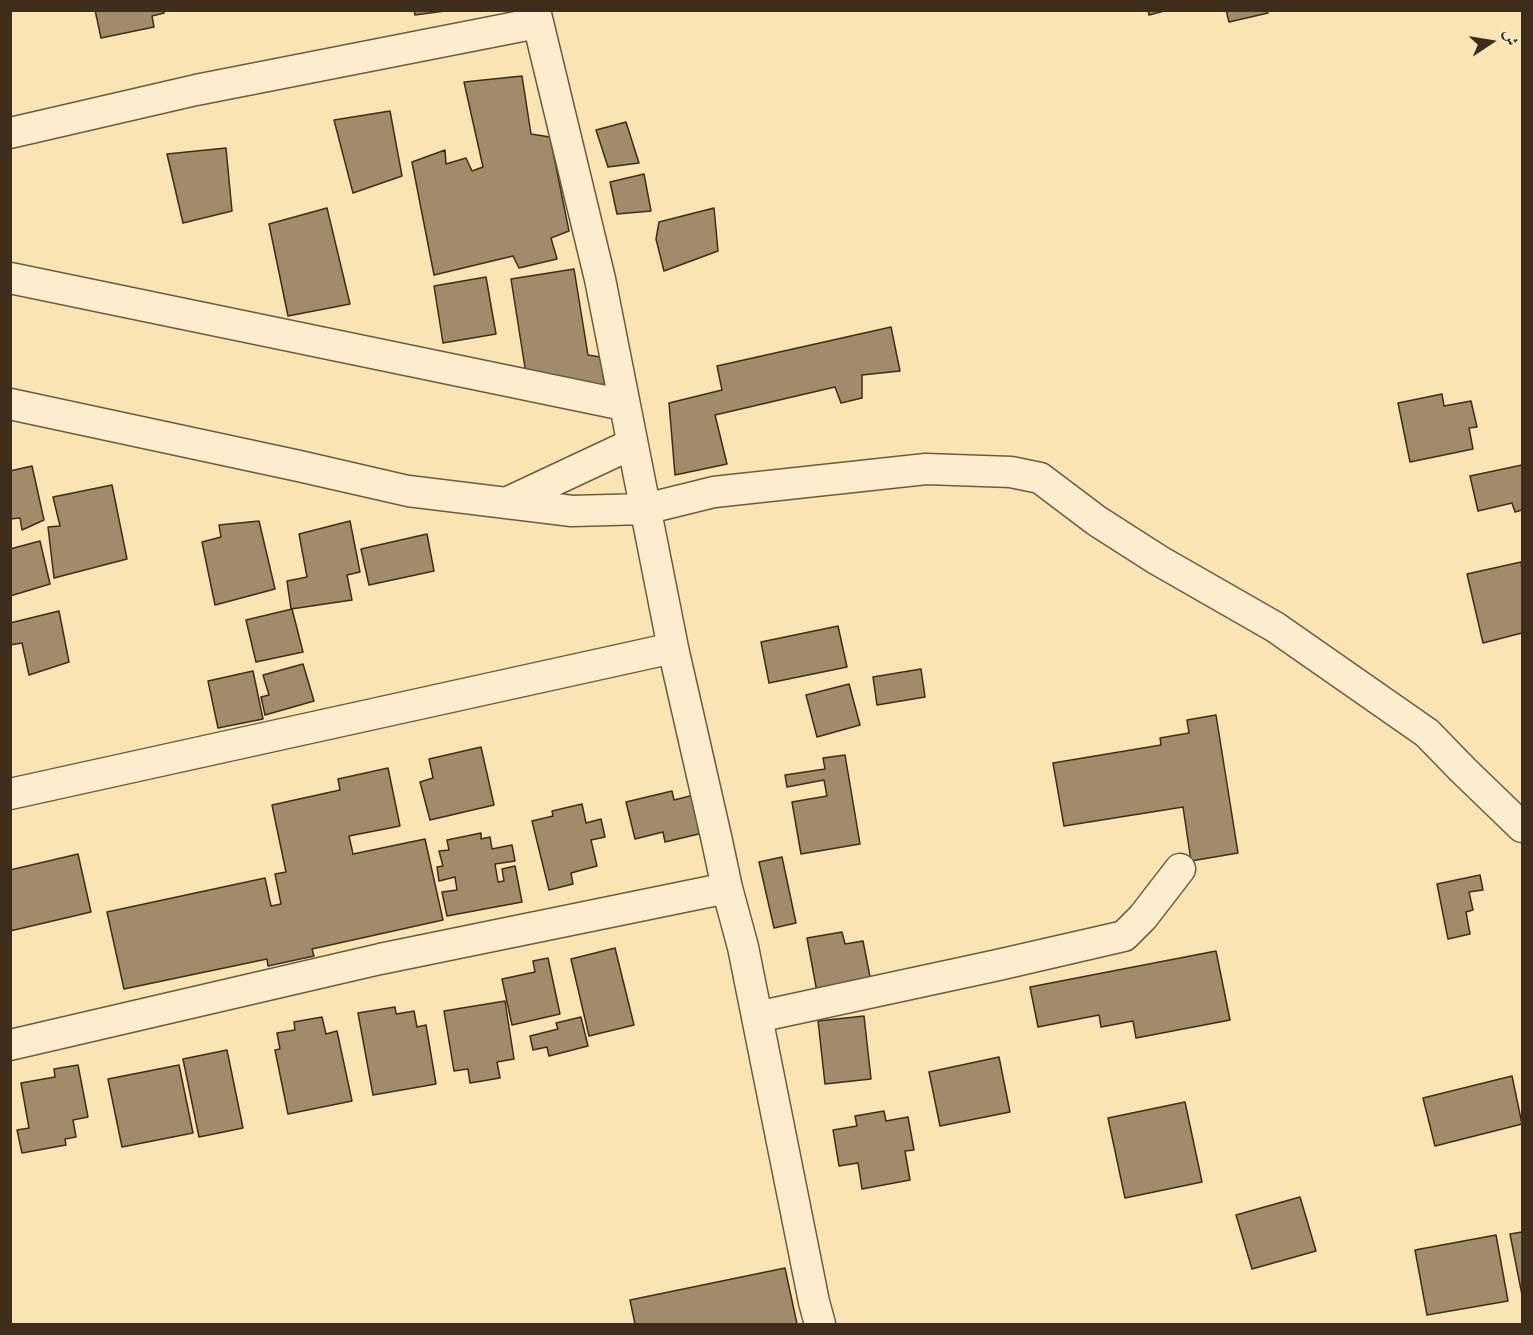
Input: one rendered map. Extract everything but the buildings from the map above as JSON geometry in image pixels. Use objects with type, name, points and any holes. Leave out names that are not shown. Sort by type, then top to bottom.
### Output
[{"type":"street","points":[[10,133],[196,90],[536,17],[600,279],[673,648],[726,888],[743,947],[820,1324]]},
{"type":"street","points":[[10,278],[624,405]]},
{"type":"street","points":[[10,404],[299,465],[408,491],[572,511],[645,509],[714,492],[926,469],[1011,472],[1040,478],[1097,521],[1148,554],[1275,627],[1426,733],[1522,827]]},
{"type":"street","points":[[506,503],[632,444]]},
{"type":"street","points":[[10,794],[673,648]]},
{"type":"street","points":[[757,1017],[1124,936],[1143,917],[1180,869]]},
{"type":"street","points":[[10,1045],[380,959],[726,888]]}]
